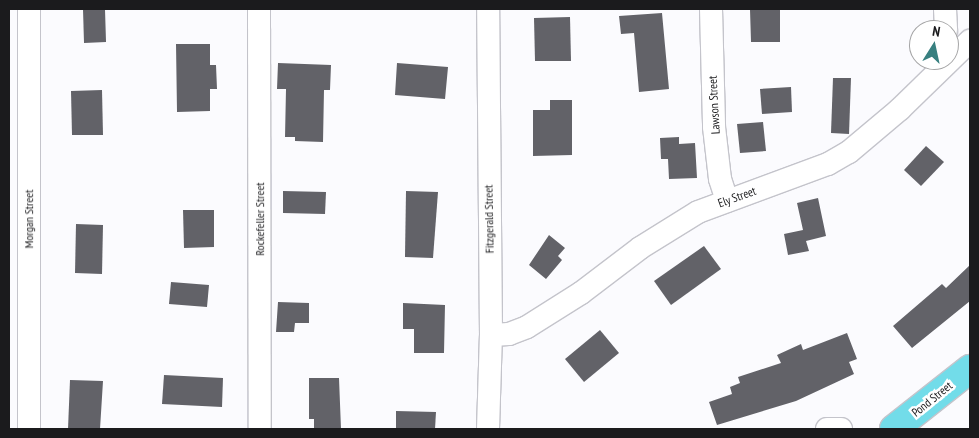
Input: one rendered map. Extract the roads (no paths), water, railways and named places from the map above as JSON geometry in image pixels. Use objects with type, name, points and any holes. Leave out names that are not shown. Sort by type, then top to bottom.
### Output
[{"type":"main road","name":"Pond Street","points":[[894,429],[970,369]]},
{"type":"street","name":"Morgan Street","points":[[29,9],[29,429]]},
{"type":"street","name":"Rockefeller Street","points":[[259,9],[260,429]]},
{"type":"street","name":"Fitzgerald Street","points":[[488,9],[491,335],[488,429]]},
{"type":"street","name":"Lawson Street","points":[[711,9],[714,127],[719,174],[727,201]]},
{"type":"street","name":"Ely Street","points":[[491,335],[509,334],[527,327],[662,234],[698,212],[828,164],[849,152],[900,109],[936,70]]},
{"type":"street","points":[[827,429],[841,429]]}]
